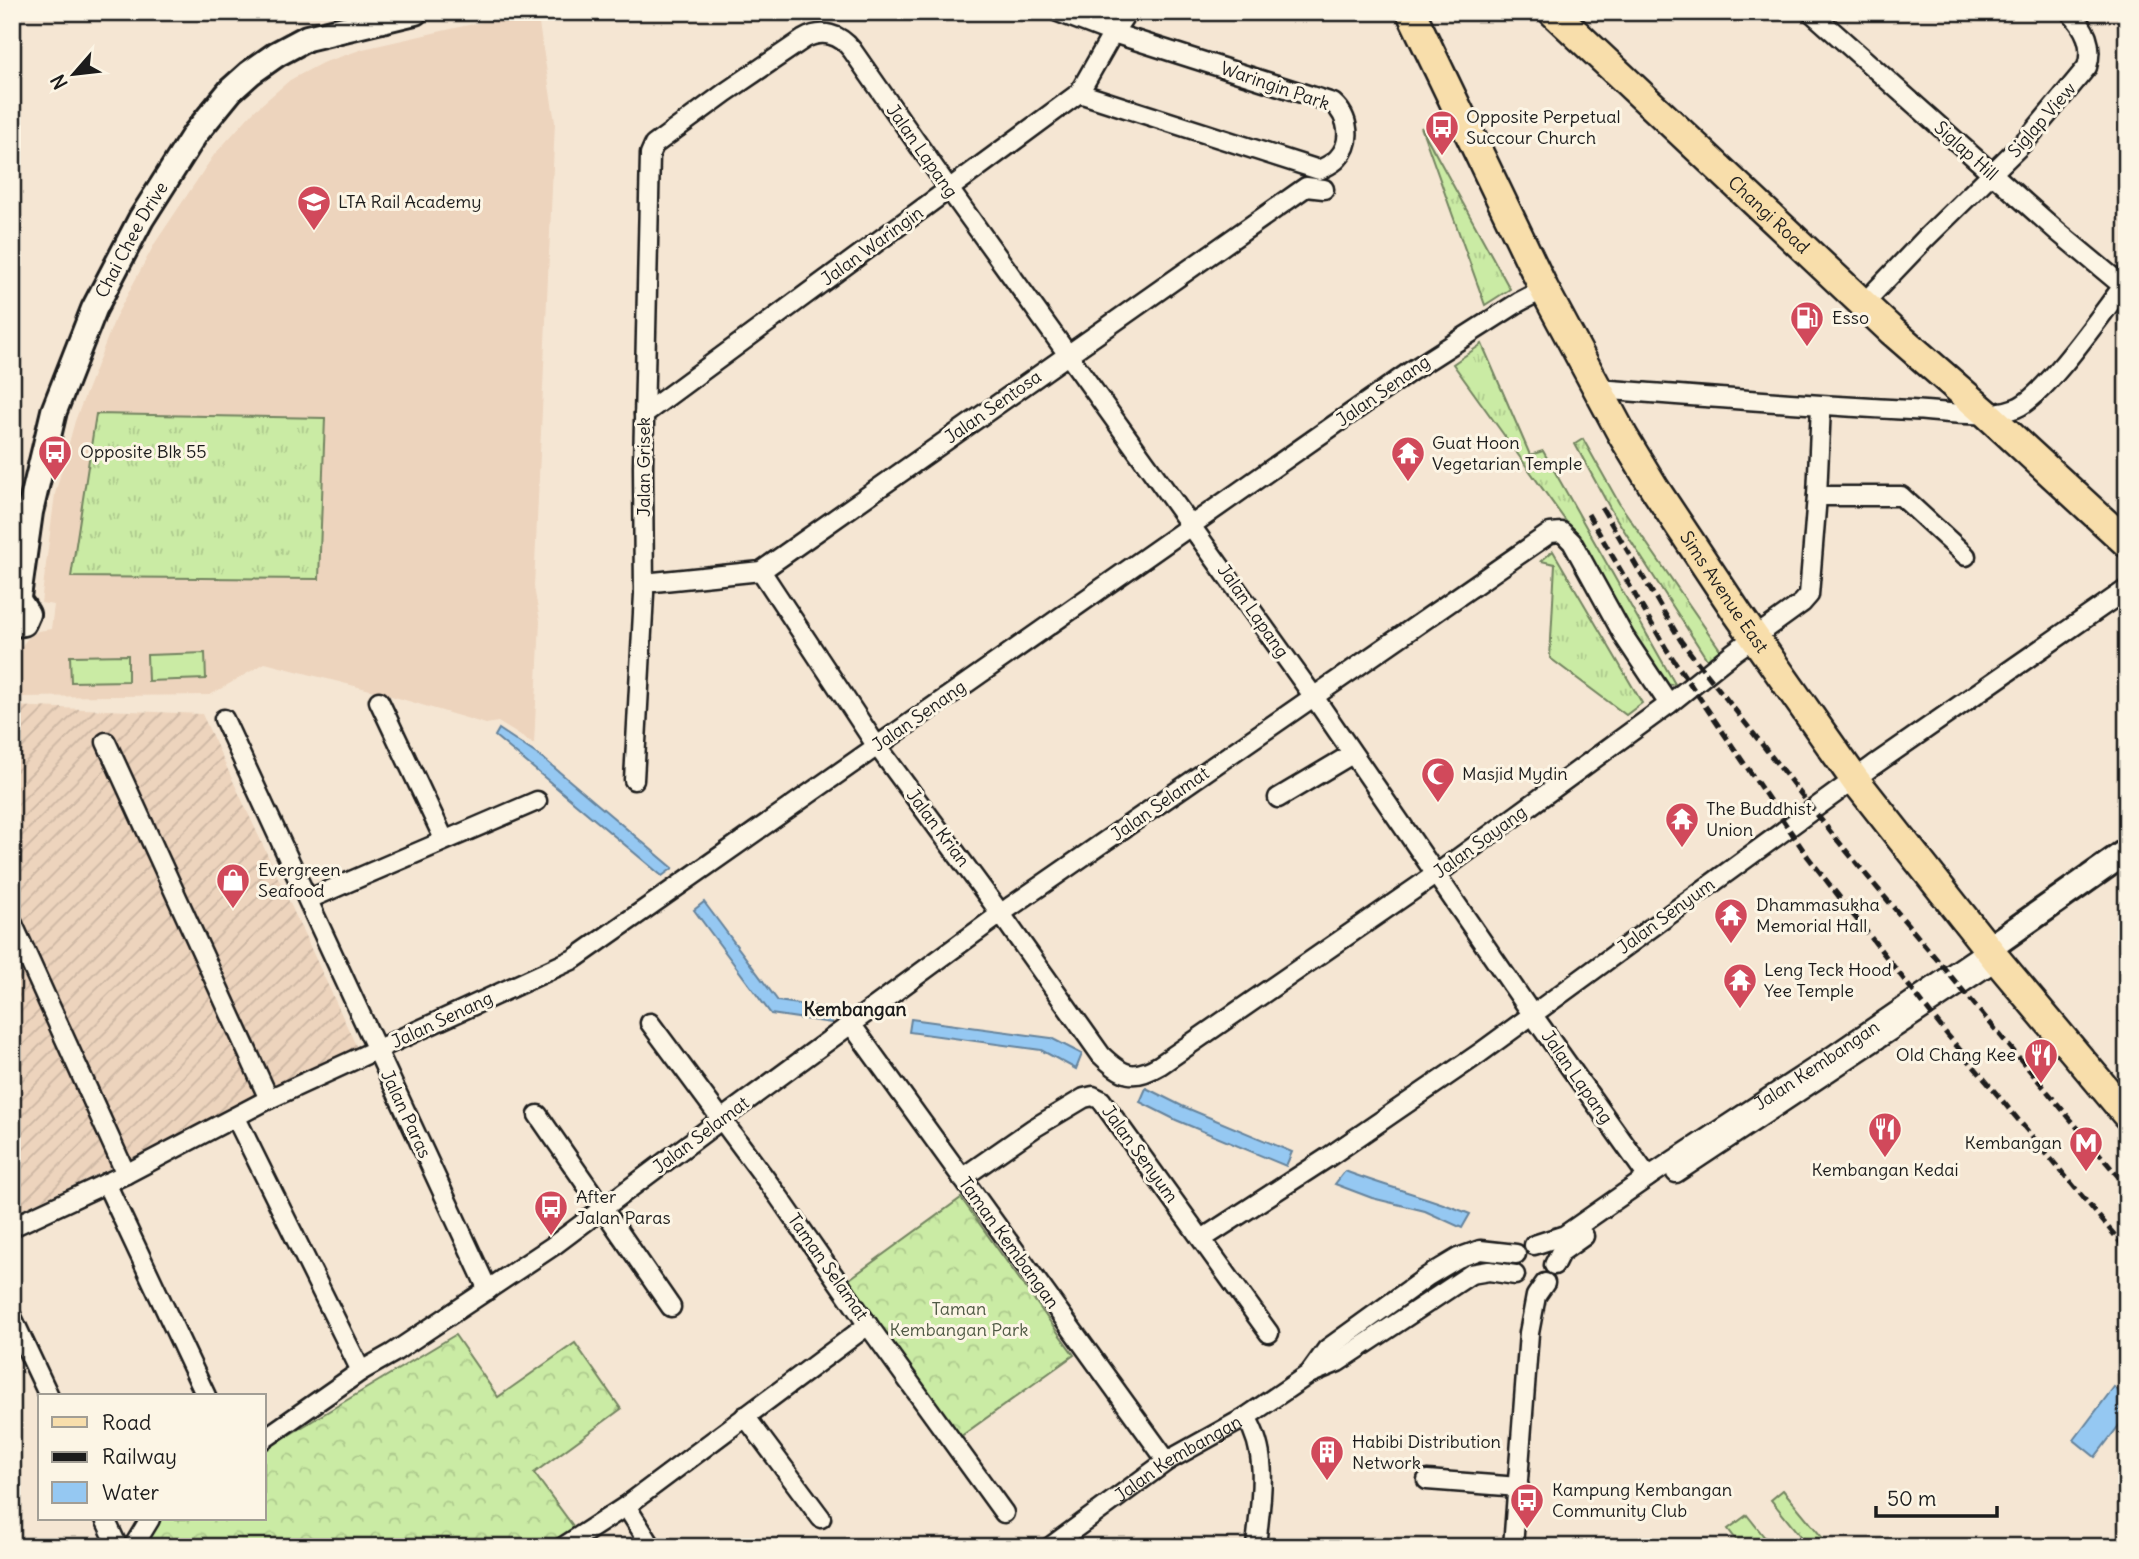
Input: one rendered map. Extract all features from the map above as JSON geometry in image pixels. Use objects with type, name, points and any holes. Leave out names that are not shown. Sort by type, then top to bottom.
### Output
[{"type":"main road","name":"Sims Avenue East","points":[[1411,12],[1544,289],[1655,489],[1855,779],[1993,954],[2127,1115]]},
{"type":"main road","points":[[1430,54],[1428,34],[1433,12]]},
{"type":"main road","name":"Changi Road","points":[[1553,12],[1863,304],[2127,543]]},
{"type":"street","name":"Chai Chee Drive","points":[[14,616],[30,512],[54,411],[94,309],[141,219],[195,134],[231,90],[277,54],[307,38],[415,12]]},
{"type":"street","name":"Waringin Park","points":[[1058,12],[1113,33],[1164,47],[1333,103],[1347,122],[1346,144],[1338,158],[1319,170],[1079,93]]},
{"type":"street","name":"Jalan Waringin","points":[[644,414],[1079,93],[1127,12]]},
{"type":"street","name":"Siglap Hill","points":[[1811,12],[1992,174],[2125,284]]},
{"type":"street","name":"Siglap View","points":[[1863,304],[2029,137],[2087,67],[2091,56],[2086,33],[2070,12]]},
{"type":"street","name":"Jalan Grisek","points":[[634,780],[644,583],[644,414],[650,154],[654,145],[808,36],[832,34],[845,41],[852,50]]},
{"type":"street","name":"Jalan Lapang","points":[[852,50],[949,190],[1314,697],[1435,875],[1648,1177]]},
{"type":"street","name":"Jalan Sentosa","points":[[644,583],[761,571],[1306,187],[1324,189]]},
{"type":"street","points":[[1598,388],[1821,406],[1986,413],[2017,408],[2038,393],[2125,284]]},
{"type":"street","name":"Jalan Senang","points":[[12,1227],[126,1174],[269,1099],[574,959],[1411,371],[1544,289]]},
{"type":"street","name":"Jalan Sayang","points":[[1126,1074],[1137,1075],[1160,1065],[1435,875],[1802,603],[1809,594],[1821,406]]},
{"type":"street","points":[[1817,496],[1901,496],[1966,556]]},
{"type":"street","name":"Jalan Selamat","points":[[266,1438],[361,1371],[488,1290],[603,1209],[1001,914],[1550,533],[1562,533],[1572,542],[1625,638],[1669,704]]},
{"type":"street","name":"Jalan Krian","points":[[761,571],[877,745],[1101,1055],[1126,1074]]},
{"type":"street","name":"Jalan Senyum","points":[[1202,1239],[1327,1158],[1480,1053],[1855,779],[2127,589]]},
{"type":"street","points":[[379,701],[444,839]]},
{"type":"street","name":"Jalan Paras","points":[[224,719],[488,1290]]},
{"type":"street","points":[[106,742],[269,1099]]},
{"type":"street","points":[[1279,798],[1352,754]]},
{"type":"street","points":[[309,899],[537,801]]},
{"type":"street","name":"Jalan Kembangan","points":[[1050,1547],[1167,1461],[1246,1417],[1310,1374],[1338,1362],[1471,1274],[1489,1271],[1535,1287],[1545,1283],[1552,1275],[1560,1253],[1993,954],[2127,851]]},
{"type":"street","name":"Jalan Kembangan","points":[[1310,1374],[1327,1349],[1428,1276],[1458,1258],[1480,1250],[1516,1254],[1525,1246],[1564,1236],[1648,1177],[1826,1060],[2127,869]]},
{"type":"street","points":[[12,922],[126,1174]]},
{"type":"street","name":"Taman Selamat","points":[[650,1023],[722,1119],[1004,1513]]},
{"type":"street","name":"Taman Kembangan","points":[[851,1024],[1167,1461]]},
{"type":"street","name":"Jalan Senyum","points":[[962,1178],[1034,1128],[1084,1098],[1093,1096],[1101,1100],[1269,1334]]},
{"type":"street","points":[[538,1115],[671,1307]]},
{"type":"street","points":[[236,1118],[361,1371]]},
{"type":"street","points":[[106,1183],[205,1394]]},
{"type":"street","points":[[1534,1245],[1550,1253],[1554,1265]]},
{"type":"street","points":[[1516,1254],[1513,1264],[1519,1280],[1529,1333]]},
{"type":"street","points":[[1513,1547],[1529,1333],[1536,1296],[1545,1283]]},
{"type":"street","points":[[12,1317],[48,1394]]},
{"type":"street","points":[[562,1547],[626,1506],[868,1325]]},
{"type":"street","points":[[745,1416],[821,1518]]},
{"type":"street","points":[[1246,1417],[1260,1444],[1262,1482],[1256,1547]]},
{"type":"street","points":[[1427,1480],[1519,1487]]},
{"type":"street","points":[[626,1506],[652,1547]]},
{"type":"street","points":[[105,1520],[118,1547]]},
{"type":"street","points":[[133,1547],[149,1520]]},
{"type":"shaded area","points":[[526,12],[537,12],[555,122],[534,587],[540,621],[534,744],[498,722],[486,724],[378,692],[265,663],[210,695],[17,697],[20,648],[38,631],[51,629],[54,605],[41,603],[55,494],[75,421],[116,316],[155,243],[214,155],[254,111],[290,80],[322,63],[363,49]]},
{"type":"shaded area","points":[[12,706],[202,714],[359,1052],[12,1214],[12,751],[23,746],[12,723]]},
{"type":"green space","points":[[1421,127],[1510,289],[1485,305]]},
{"type":"green space","points":[[1482,344],[1530,455],[1543,451],[1675,684],[1664,686],[1627,632],[1570,527],[1453,364]]},
{"type":"green space","points":[[96,414],[325,418],[319,579],[71,577]]},
{"type":"green space","points":[[1583,439],[1619,503],[1719,648],[1720,652],[1708,661],[1611,510],[1575,444]]},
{"type":"green space","points":[[1553,551],[1642,703],[1626,715],[1550,658],[1555,564],[1541,561]]},
{"type":"green space","points":[[205,653],[206,679],[148,681],[147,655]]},
{"type":"green space","points":[[128,655],[128,681],[71,682],[70,656]]},
{"type":"green space","name":"Taman Kembangan Park","points":[[961,1198],[1074,1355],[957,1439],[844,1283]]},
{"type":"green space","points":[[455,1335],[498,1397],[575,1343],[621,1409],[534,1473],[579,1534],[562,1547],[140,1547],[157,1520],[266,1520],[266,1449]]},
{"type":"green space","points":[[1783,1490],[1830,1547],[1809,1547],[1771,1500]]},
{"type":"green space","points":[[1747,1515],[1766,1539],[1756,1547],[1742,1547],[1728,1529]]},
{"type":"water","points":[[499,729],[544,759],[673,868],[662,876],[495,736]]},
{"type":"water","points":[[704,902],[778,1001],[833,1009],[832,1023],[771,1014],[694,910]]},
{"type":"water","points":[[911,1019],[1051,1038],[1082,1054],[1076,1069],[1041,1050],[909,1032]]},
{"type":"water","points":[[1146,1088],[1292,1152],[1286,1166],[1140,1102]]},
{"type":"water","points":[[1345,1171],[1470,1214],[1462,1228],[1425,1211],[1372,1198],[1335,1184]]},
{"type":"water","points":[[2114,1387],[2127,1398],[2127,1420],[2124,1419],[2095,1457],[2074,1440]]},
{"type":"railway","points":[[1602,508],[1681,641],[1833,835],[2127,1187]]},
{"type":"railway","points":[[1588,514],[1667,650],[1808,857],[1945,1032],[2127,1250]]},
{"type":"place","name":"Opposite Perpetual Succour Church","points":[[1442,157]]},
{"type":"place","name":"LTA Rail Academy","points":[[314,232]]},
{"type":"place","name":"Esso","points":[[1807,348]]},
{"type":"place","name":"Opposite Blk 55","points":[[55,482]]},
{"type":"place","name":"Guat Hoon Vegetarian Temple","points":[[1408,483]]},
{"type":"place","name":"Masjid Mydin","points":[[1438,804]]},
{"type":"place","name":"The Buddhist Union","points":[[1682,849]]},
{"type":"place","name":"Evergreen Seafood","points":[[233,910]]},
{"type":"place","name":"Dhammasukha Memorial Hall","points":[[1731,945]]},
{"type":"place","name":"Leng Teck Hood Yee Temple","points":[[1740,1010]]},
{"type":"place","name":"Old Chang Kee","points":[[2041,1085]]},
{"type":"place","name":"Kembangan Kedai","points":[[1885,1159]]},
{"type":"place","name":"Kembangan","points":[[2086,1173]]},
{"type":"place","name":"After Jalan Paras","points":[[551,1237]]},
{"type":"place","name":"Habibi Distribution Network","points":[[1327,1482]]},
{"type":"place","name":"Kampung Kembangan Community Club","points":[[1527,1530]]},
{"type":"district","name":"Kembangan","points":[[855,1009]]}]
